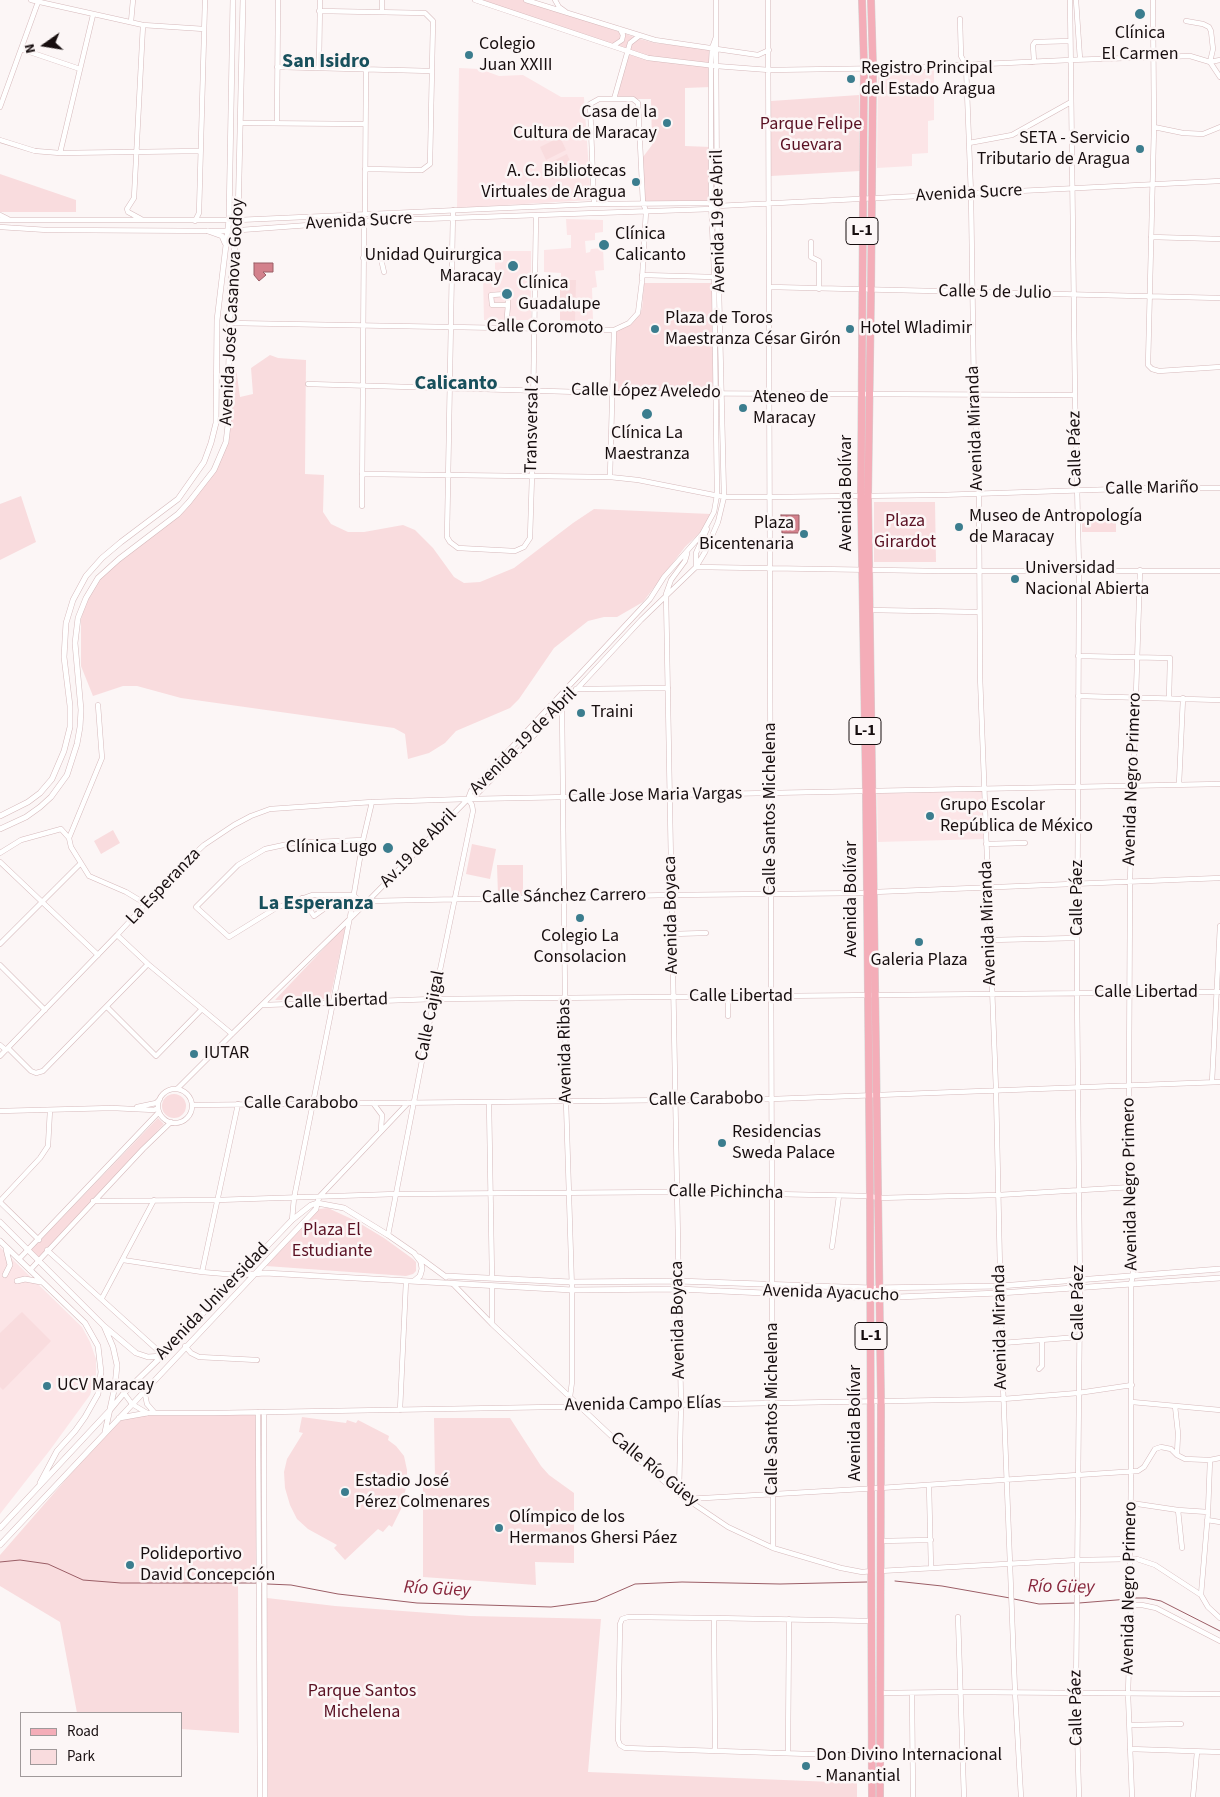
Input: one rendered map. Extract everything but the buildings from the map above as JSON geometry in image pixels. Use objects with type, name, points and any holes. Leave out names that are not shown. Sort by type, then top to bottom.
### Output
[{"type":"main road","name":"Avenida Bolívar","points":[[862,0],[864,67],[862,290],[866,394]]},
{"type":"main road","name":"Avenida Bolívar","points":[[871,0],[873,67],[871,291],[864,497],[872,1095],[881,1402],[880,1541],[876,1574]]},
{"type":"main road","name":"Avenida Bolívar","points":[[865,570],[870,610],[869,790]]},
{"type":"main road","name":"Avenida Bolívar","points":[[874,1197],[871,1288],[871,1488],[880,1693],[880,1797]]},
{"type":"main road","name":"Avenida Bolívar","points":[[872,1797],[872,1621],[876,1590]]},
{"type":"street","points":[[31,0],[143,25],[204,30]]},
{"type":"street","points":[[131,22],[133,0]]},
{"type":"street","points":[[195,221],[199,213],[205,0]]},
{"type":"street","name":"Avenida José Casanova Godoy","points":[[0,816],[28,802],[40,793],[52,779],[64,751],[70,727],[70,706],[64,657],[66,622],[73,600],[86,576],[102,558],[121,542],[178,499],[204,462],[216,423],[217,320],[228,220],[233,0]]},
{"type":"street","name":"Avenida José Casanova Godoy","points":[[0,829],[26,817],[40,807],[51,797],[67,775],[78,744],[80,727],[81,710],[75,643],[78,618],[86,598],[98,578],[119,559],[178,514],[214,470],[226,442],[230,408],[228,393],[231,278],[238,220],[243,0]]},
{"type":"street","points":[[277,123],[278,0]]},
{"type":"street","points":[[319,68],[320,0]]},
{"type":"street","points":[[382,0],[382,12]]},
{"type":"street","points":[[475,0],[648,58],[714,66],[769,70],[966,65],[1190,56],[1210,62],[1220,60]]},
{"type":"street","points":[[526,0],[569,15],[620,28],[638,36],[655,40],[758,56],[769,50]]},
{"type":"street","points":[[555,0],[559,7],[569,15]]},
{"type":"street","name":"Calle Santos Michelena","points":[[768,0],[773,1548]]},
{"type":"street","name":"Calle Páez","points":[[1070,0],[1079,570],[1077,993],[1080,1288],[1076,1693],[1079,1797]]},
{"type":"street","points":[[1076,0],[1080,59]]},
{"type":"street","points":[[1152,0],[1154,127],[1148,365],[1152,369],[1159,371],[1220,366]]},
{"type":"street","points":[[0,107],[38,2]]},
{"type":"street","name":"Avenida 19 de Abril","points":[[468,799],[476,795],[666,594],[696,567],[713,536],[718,522],[724,496],[714,66],[716,2]]},
{"type":"street","points":[[320,11],[426,13],[433,21],[430,164],[422,170],[365,169]]},
{"type":"street","points":[[60,153],[93,15]]},
{"type":"street","name":"Avenida Miranda","points":[[960,19],[961,56],[966,65],[971,194],[979,612],[991,994],[996,1090],[1003,1399],[1021,1797]]},
{"type":"street","points":[[1186,21],[1203,24],[1211,31],[1213,49],[1210,62],[1220,77]]},
{"type":"street","points":[[142,220],[126,209],[134,198],[143,25]]},
{"type":"street","points":[[613,46],[622,40],[623,35],[620,28]]},
{"type":"street","points":[[594,204],[590,104],[599,99],[614,99],[627,51],[631,41],[638,36]]},
{"type":"street","points":[[1034,62],[1033,45],[1035,42],[1070,41]]},
{"type":"street","points":[[21,49],[80,69]]},
{"type":"street","name":"Avenida 19 de Abril","points":[[468,799],[471,792],[650,599],[664,577],[688,551],[709,523],[714,512],[717,495],[711,202],[714,66]]},
{"type":"street","points":[[277,67],[432,71]]},
{"type":"street","points":[[365,214],[366,68]]},
{"type":"street","name":"Calle Coromoto","points":[[230,323],[614,330],[629,323],[638,313],[646,211],[643,203],[638,103],[633,99],[614,99]]},
{"type":"street","points":[[969,143],[1012,135],[1071,102]]},
{"type":"street","points":[[241,124],[365,124]]},
{"type":"street","points":[[1154,127],[1183,133],[1203,134],[1220,127]]},
{"type":"street","points":[[0,140],[35,151],[60,153],[200,151]]},
{"type":"street","name":"Avenida Sucre","points":[[0,227],[47,230],[227,231],[364,221],[712,209],[717,206],[872,200],[1220,181]]},
{"type":"street","points":[[711,202],[717,206]]},
{"type":"street","name":"Avenida Sucre","points":[[0,220],[238,220],[594,204],[711,202]]},
{"type":"street","points":[[448,474],[453,210]]},
{"type":"street","name":"Avenida Sucre","points":[[0,215],[10,220]]},
{"type":"street","name":"Transversal 2","points":[[448,474],[447,537],[450,542],[458,548],[515,551],[524,547],[530,538],[536,215]]},
{"type":"street","points":[[362,506],[364,221]]},
{"type":"street","points":[[208,231],[222,236],[226,246]]},
{"type":"street","points":[[1151,237],[1220,240]]},
{"type":"street","points":[[811,242],[811,257],[819,261],[819,289]]},
{"type":"street","points":[[363,258],[378,257],[381,259],[384,272]]},
{"type":"street","points":[[642,275],[714,276]]},
{"type":"street","name":"Calle 5 de Julio","points":[[770,288],[1220,298]]},
{"type":"street","points":[[506,328],[508,305]]},
{"type":"street","points":[[610,477],[614,330]]},
{"type":"street","name":"Calle López Aveledo","points":[[308,384],[533,389],[613,393],[716,394],[770,392],[1075,395]]},
{"type":"street","name":"Calle Mariño","points":[[362,474],[610,477],[638,480],[724,496],[770,498],[1220,488]]},
{"type":"street","points":[[709,523],[696,553],[696,567],[865,570],[1220,571]]},
{"type":"street","name":"Avenida Boyaca","points":[[679,1494],[681,1404],[666,594],[672,580],[685,561],[688,551]]},
{"type":"street","name":"Avenida Negro Primero","points":[[1132,1797],[1128,1693],[1132,1471],[1130,1284],[1133,1276],[1129,1086],[1130,881],[1140,570]]},
{"type":"street","points":[[870,610],[979,612]]},
{"type":"street","points":[[1078,656],[1170,658],[1169,698]]},
{"type":"street","points":[[576,689],[668,688]]},
{"type":"street","points":[[1078,696],[1220,700]]},
{"type":"street","points":[[1179,784],[1183,698]]},
{"type":"street","name":"Avenida Ribas","points":[[562,704],[566,1101],[572,1282],[572,1382],[570,1397]]},
{"type":"street","points":[[68,838],[102,758],[98,705]]},
{"type":"street","name":"Calle Jose Maria Vargas","points":[[372,802],[1220,784]]},
{"type":"street","name":"Calle Cajigal","points":[[388,1235],[473,810],[468,799]]},
{"type":"street","name":"Av.19 de Abril","points":[[178,1090],[468,799]]},
{"type":"street","points":[[292,1220],[294,1198],[372,802]]},
{"type":"street","name":"La Esperanza","points":[[0,1056],[175,872],[204,846],[234,825],[270,809],[372,802]]},
{"type":"street","points":[[0,853],[21,840],[61,829],[89,876],[126,892],[146,904]]},
{"type":"street","points":[[353,895],[302,898],[276,908],[228,937],[196,908],[244,860],[266,849],[293,842],[363,840]]},
{"type":"street","points":[[986,844],[1025,843]]},
{"type":"street","points":[[0,862],[98,955]]},
{"type":"street","points":[[0,944],[81,864]]},
{"type":"street","name":"Calle Sánchez Carrero","points":[[353,895],[359,900],[368,901],[455,898],[771,895],[870,893],[1220,878]]},
{"type":"street","points":[[302,898],[314,916],[328,906],[338,895]]},
{"type":"street","points":[[1212,1082],[1219,992],[1220,926]]},
{"type":"street","points":[[672,934],[706,933]]},
{"type":"street","points":[[117,935],[148,964],[232,1034]]},
{"type":"street","points":[[990,940],[1077,938]]},
{"type":"street","points":[[0,1045],[7,1049],[30,1071],[36,1073],[43,1071],[148,964]]},
{"type":"street","points":[[0,965],[45,1010]]},
{"type":"street","name":"Calle Libertad","points":[[263,1004],[334,1001],[565,998],[1219,992]]},
{"type":"street","points":[[728,997],[728,1016]]},
{"type":"street","points":[[107,1007],[156,1056],[202,1010]]},
{"type":"street","name":"Calle Carabobo","points":[[192,1105],[772,1099],[1220,1082]]},
{"type":"street","points":[[134,1108],[156,1102],[160,1098],[166,1092],[178,1090],[187,1095],[192,1105],[189,1115],[186,1119],[176,1123],[164,1118],[159,1110],[160,1098]]},
{"type":"street","points":[[489,1102],[492,1278]]},
{"type":"street","points":[[408,1103],[320,1196],[317,1204],[344,1208],[414,1253],[453,1284]]},
{"type":"street","points":[[202,1272],[238,1104]]},
{"type":"street","points":[[373,1104],[382,1115],[381,1130]]},
{"type":"street","points":[[0,1111],[134,1108],[159,1110]]},
{"type":"street","points":[[39,1240],[0,1201],[40,1158],[48,1146],[50,1110]]},
{"type":"street","points":[[19,1259],[39,1240],[159,1110]]},
{"type":"street","points":[[30,1270],[142,1149],[171,1122]]},
{"type":"street","name":"Calle Pichincha","points":[[94,1201],[569,1192],[676,1192],[874,1197],[998,1195],[1132,1187]]},
{"type":"street","points":[[832,1247],[838,1196]]},
{"type":"street","points":[[102,1298],[154,1200]]},
{"type":"street","name":"Avenida Universidad","points":[[0,1528],[124,1393],[163,1356],[238,1275],[292,1220],[311,1205],[317,1204],[316,1209],[0,1544]]},
{"type":"street","points":[[0,1222],[104,1326],[136,1353],[148,1357],[163,1356]]},
{"type":"street","points":[[0,1241],[85,1324],[98,1346],[101,1372],[98,1394],[75,1431],[56,1451],[38,1487]]},
{"type":"street","points":[[5,1246],[10,1265],[5,1275]]},
{"type":"street","points":[[47,1250],[102,1298],[163,1356]]},
{"type":"street","points":[[414,1253],[421,1262],[422,1269],[420,1276],[414,1281]]},
{"type":"street","points":[[123,1260],[202,1272],[238,1275]]},
{"type":"street","name":"Avenida Ayacucho","points":[[445,1276],[572,1282],[678,1281],[879,1288],[1000,1286],[1220,1269]]},
{"type":"street","name":"Avenida Ayacucho","points":[[238,1275],[266,1272],[572,1290],[678,1289],[871,1298],[1000,1293],[1220,1278]]},
{"type":"street","points":[[17,1281],[25,1279],[41,1282]]},
{"type":"street","points":[[400,1410],[406,1281]]},
{"type":"street","name":"Calle Río Güey","points":[[453,1284],[492,1324],[622,1446],[679,1494],[728,1527],[773,1548],[841,1568],[876,1574],[932,1568],[1130,1559],[1155,1565],[1201,1595],[1208,1607],[1220,1618]]},
{"type":"street","points":[[492,1286],[492,1324]]},
{"type":"street","points":[[104,1326],[113,1347],[117,1365],[115,1386],[104,1433]]},
{"type":"street","points":[[1002,1343],[1079,1337]]},
{"type":"street","points":[[1039,1369],[1042,1366],[1042,1341]]},
{"type":"street","points":[[185,1346],[191,1353],[199,1357],[257,1360]]},
{"type":"street","name":"Avenida Campo Elías","points":[[146,1413],[1003,1399],[1078,1393],[1132,1385]]},
{"type":"street","points":[[144,1390],[147,1404],[154,1412]]},
{"type":"street","points":[[124,1393],[132,1404],[146,1413]]},
{"type":"street","points":[[1132,1402],[1220,1410]]},
{"type":"street","points":[[1175,1406],[1178,1433],[1177,1455]]},
{"type":"street","points":[[258,1412],[258,1591],[265,1797]]},
{"type":"street","points":[[260,1797],[264,1592],[264,1412]]},
{"type":"street","points":[[119,1418],[146,1413]]},
{"type":"street","points":[[687,1499],[1138,1471],[1144,1467],[1155,1450],[1161,1447],[1171,1449],[1185,1459],[1210,1460],[1220,1458]]},
{"type":"street","points":[[1201,1595],[1210,1460]]},
{"type":"street","points":[[929,1485],[932,1568]]},
{"type":"street","points":[[1131,1503],[1208,1512]]},
{"type":"street","points":[[1178,1510],[1182,1548]]},
{"type":"street","points":[[1207,1520],[1220,1522]]},
{"type":"street","points":[[880,1541],[931,1540]]},
{"type":"street","points":[[1131,1604],[1156,1608],[1220,1641]]},
{"type":"street","points":[[871,1756],[625,1748],[620,1745],[618,1740],[620,1624],[622,1619],[628,1617],[872,1621]]},
{"type":"street","points":[[958,1617],[964,1797]]},
{"type":"street","points":[[714,1618],[715,1750]]},
{"type":"street","points":[[788,1752],[790,1619]]},
{"type":"street","points":[[880,1693],[1220,1694]]},
{"type":"street","points":[[912,1693],[913,1797]]},
{"type":"street","points":[[1130,1725],[1181,1724]]},
{"type":"street","points":[[1130,1749],[1220,1752]]},
{"type":"street","points":[[1193,1797],[1197,1752]]},
{"type":"shaded area","points":[[459,68],[480,69],[499,76],[523,75],[561,97],[584,97],[591,200],[457,208]]},
{"type":"shaded area","points":[[878,70],[934,70],[934,120],[928,121],[928,153],[912,154],[912,166],[877,168]]},
{"type":"shaded area","points":[[566,219],[603,220],[603,232],[595,233],[595,240],[585,241],[586,253],[590,252],[591,249],[603,248],[604,270],[595,271],[597,287],[592,288],[593,321],[560,320],[561,273],[544,272],[544,250],[571,248],[571,235],[567,235]]},
{"type":"shaded area","name":"Clínica Guadalupe","points":[[495,251],[531,251],[531,276],[534,277],[534,289],[531,289],[531,298],[534,298],[534,310],[531,310],[531,320],[484,320],[483,275],[495,275]]},
{"type":"shaded area","points":[[254,263],[273,263],[273,272],[263,272],[266,275],[259,281],[254,275]]},
{"type":"shaded area","points":[[781,515],[799,515],[799,533],[782,533]]},
{"type":"shaded area","name":"Grupo Escolar República de México","points":[[982,791],[983,839],[878,842],[877,793]]},
{"type":"shaded area","name":"UCV Maracay","points":[[0,1247],[82,1327],[96,1359],[96,1377],[90,1395],[0,1514]]},
{"type":"green space","points":[[475,0],[526,0],[655,43],[712,49],[711,87],[685,88],[685,146],[711,147],[711,202],[643,203],[640,161],[652,145],[651,99],[614,99],[626,52]]},
{"type":"green space","name":"Parque Felipe Guevara","points":[[859,95],[860,171],[771,176],[771,101]]},
{"type":"green space","points":[[560,137],[566,150],[546,160],[540,147]]},
{"type":"green space","points":[[567,154],[573,168],[552,179],[545,165]]},
{"type":"green space","points":[[0,174],[76,200],[76,212],[0,212]]},
{"type":"green space","points":[[560,280],[576,280],[575,321],[560,320]]},
{"type":"green space","points":[[644,283],[712,283],[713,391],[615,391],[616,331],[630,325],[642,309]]},
{"type":"green space","points":[[270,355],[278,358],[306,360],[305,474],[324,475],[323,512],[331,524],[348,532],[364,532],[403,525],[415,530],[433,548],[454,577],[464,583],[480,582],[514,568],[594,509],[711,514],[708,525],[685,547],[643,602],[617,617],[604,617],[588,621],[554,648],[519,699],[510,708],[456,731],[445,743],[429,753],[408,759],[405,734],[394,728],[181,698],[137,686],[123,686],[93,696],[81,666],[81,619],[86,598],[98,578],[178,514],[214,470],[226,442],[229,423],[229,369],[236,368],[240,397],[253,394],[251,368]]},
{"type":"green space","points":[[21,496],[36,542],[0,560],[0,504]]},
{"type":"green space","name":"Plaza Girardot","points":[[874,502],[935,502],[936,562],[874,562]]},
{"type":"green space","points":[[1082,520],[1116,520],[1116,532],[1082,532]]},
{"type":"green space","points":[[113,830],[120,843],[101,854],[94,841]]},
{"type":"green space","points":[[472,844],[496,849],[490,879],[466,874]]},
{"type":"green space","points":[[497,865],[523,865],[523,895],[498,895]]},
{"type":"green space","points":[[346,925],[330,999],[275,1000]]},
{"type":"green space","points":[[174,1094],[182,1098],[186,1106],[182,1114],[174,1118],[166,1114],[162,1106],[166,1098]]},
{"type":"green space","points":[[158,1118],[164,1124],[39,1257],[31,1250]]},
{"type":"green space","name":"Plaza El Estudiante","points":[[328,1208],[356,1221],[384,1238],[416,1262],[416,1271],[406,1276],[266,1266],[319,1209]]},
{"type":"green space","points":[[22,1312],[51,1341],[3,1390],[0,1387],[0,1333]]},
{"type":"green space","name":"Polideportivo David Concepción","points":[[262,1413],[260,1576],[238,1583],[239,1733],[182,1729],[182,1712],[77,1712],[60,1622],[0,1586],[0,1555],[122,1415]]},
{"type":"green space","name":"Estadio José Pérez Colmenares","points":[[302,1417],[346,1423],[347,1420],[356,1423],[358,1420],[389,1436],[388,1440],[404,1456],[407,1484],[404,1496],[407,1497],[392,1527],[389,1525],[383,1532],[378,1529],[345,1560],[334,1548],[337,1545],[308,1529],[297,1519],[290,1505],[285,1488],[284,1472],[287,1459],[303,1433],[299,1432]]},
{"type":"green space","name":"Olímpico de los Hermanos Ghersi Páez","points":[[434,1418],[510,1418],[541,1466],[549,1475],[574,1493],[574,1563],[535,1562],[536,1585],[423,1577],[423,1478],[435,1479]]},
{"type":"green space","name":"Parque Santos Michelena","points":[[267,1598],[335,1606],[470,1616],[601,1619],[588,1772],[857,1783],[857,1797],[268,1797]]},
{"type":"waterway","name":"Río Güey","points":[[0,1562],[20,1560],[48,1564],[83,1580],[121,1583],[258,1583]]},
{"type":"waterway","name":"Río Güey","points":[[895,1581],[942,1586],[1010,1598]]},
{"type":"waterway","name":"Río Güey","points":[[267,1584],[291,1585],[338,1594],[417,1603],[551,1607],[596,1601],[635,1584],[682,1582],[780,1584],[867,1582]]},
{"type":"waterway","name":"Río Güey","points":[[1133,1598],[1161,1601],[1220,1631]]},
{"type":"waterway","name":"Río Güey","points":[[1014,1599],[1039,1604],[1075,1603]]},
{"type":"waterway","name":"Río Güey","points":[[1079,1603],[1129,1599]]},
{"type":"place","name":"Clínica El Carmen","points":[[1140,14]]},
{"type":"place","name":"Colegio Juan XXIII","points":[[469,55]]},
{"type":"place","name":"Registro Principal del Estado Aragua","points":[[851,79]]},
{"type":"place","name":"Casa de la Cultura de Maracay","points":[[667,123]]},
{"type":"place","name":"SETA - Servicio Tributario de Aragua","points":[[1140,149]]},
{"type":"place","name":"A. C. Bibliotecas Virtuales de Aragua","points":[[636,182]]},
{"type":"place","name":"Clínica Calicanto","points":[[604,245]]},
{"type":"place","name":"Unidad Quirurgica Maracay","points":[[513,266]]},
{"type":"place","name":"Clínica Guadalupe","points":[[507,294]]},
{"type":"place","name":"Plaza de Toros Maestranza César Girón","points":[[655,329]]},
{"type":"place","name":"Hotel Wladimir","points":[[850,329]]},
{"type":"place","name":"Ateneo de Maracay","points":[[743,408]]},
{"type":"place","name":"Clínica La Maestranza","points":[[647,414]]},
{"type":"place","name":"Museo de Antropología de Maracay","points":[[959,527]]},
{"type":"place","name":"Plaza Bicentenaria","points":[[804,534]]},
{"type":"place","name":"Universidad Nacional Abierta","points":[[1015,579]]},
{"type":"place","name":"Traini","points":[[581,713]]},
{"type":"place","name":"Grupo Escolar República de México","points":[[930,816]]},
{"type":"place","name":"Clínica Lugo","points":[[388,848]]},
{"type":"place","name":"Colegio La Consolacion","points":[[580,918]]},
{"type":"place","name":"Galeria Plaza","points":[[919,942]]},
{"type":"place","name":"IUTAR","points":[[194,1054]]},
{"type":"place","name":"Residencias Sweda Palace","points":[[722,1143]]},
{"type":"place","name":"UCV Maracay","points":[[47,1386]]},
{"type":"place","name":"Estadio José Pérez Colmenares","points":[[345,1492]]},
{"type":"place","name":"Olímpico de los Hermanos Ghersi Páez","points":[[499,1528]]},
{"type":"place","name":"Polideportivo David Concepción","points":[[130,1565]]},
{"type":"place","name":"Don Divino Internacional - Manantial","points":[[806,1766]]},
{"type":"district","name":"San Isidro","points":[[326,63]]},
{"type":"district","name":"Calicanto","points":[[456,385]]},
{"type":"district","name":"La Esperanza","points":[[316,905]]}]
